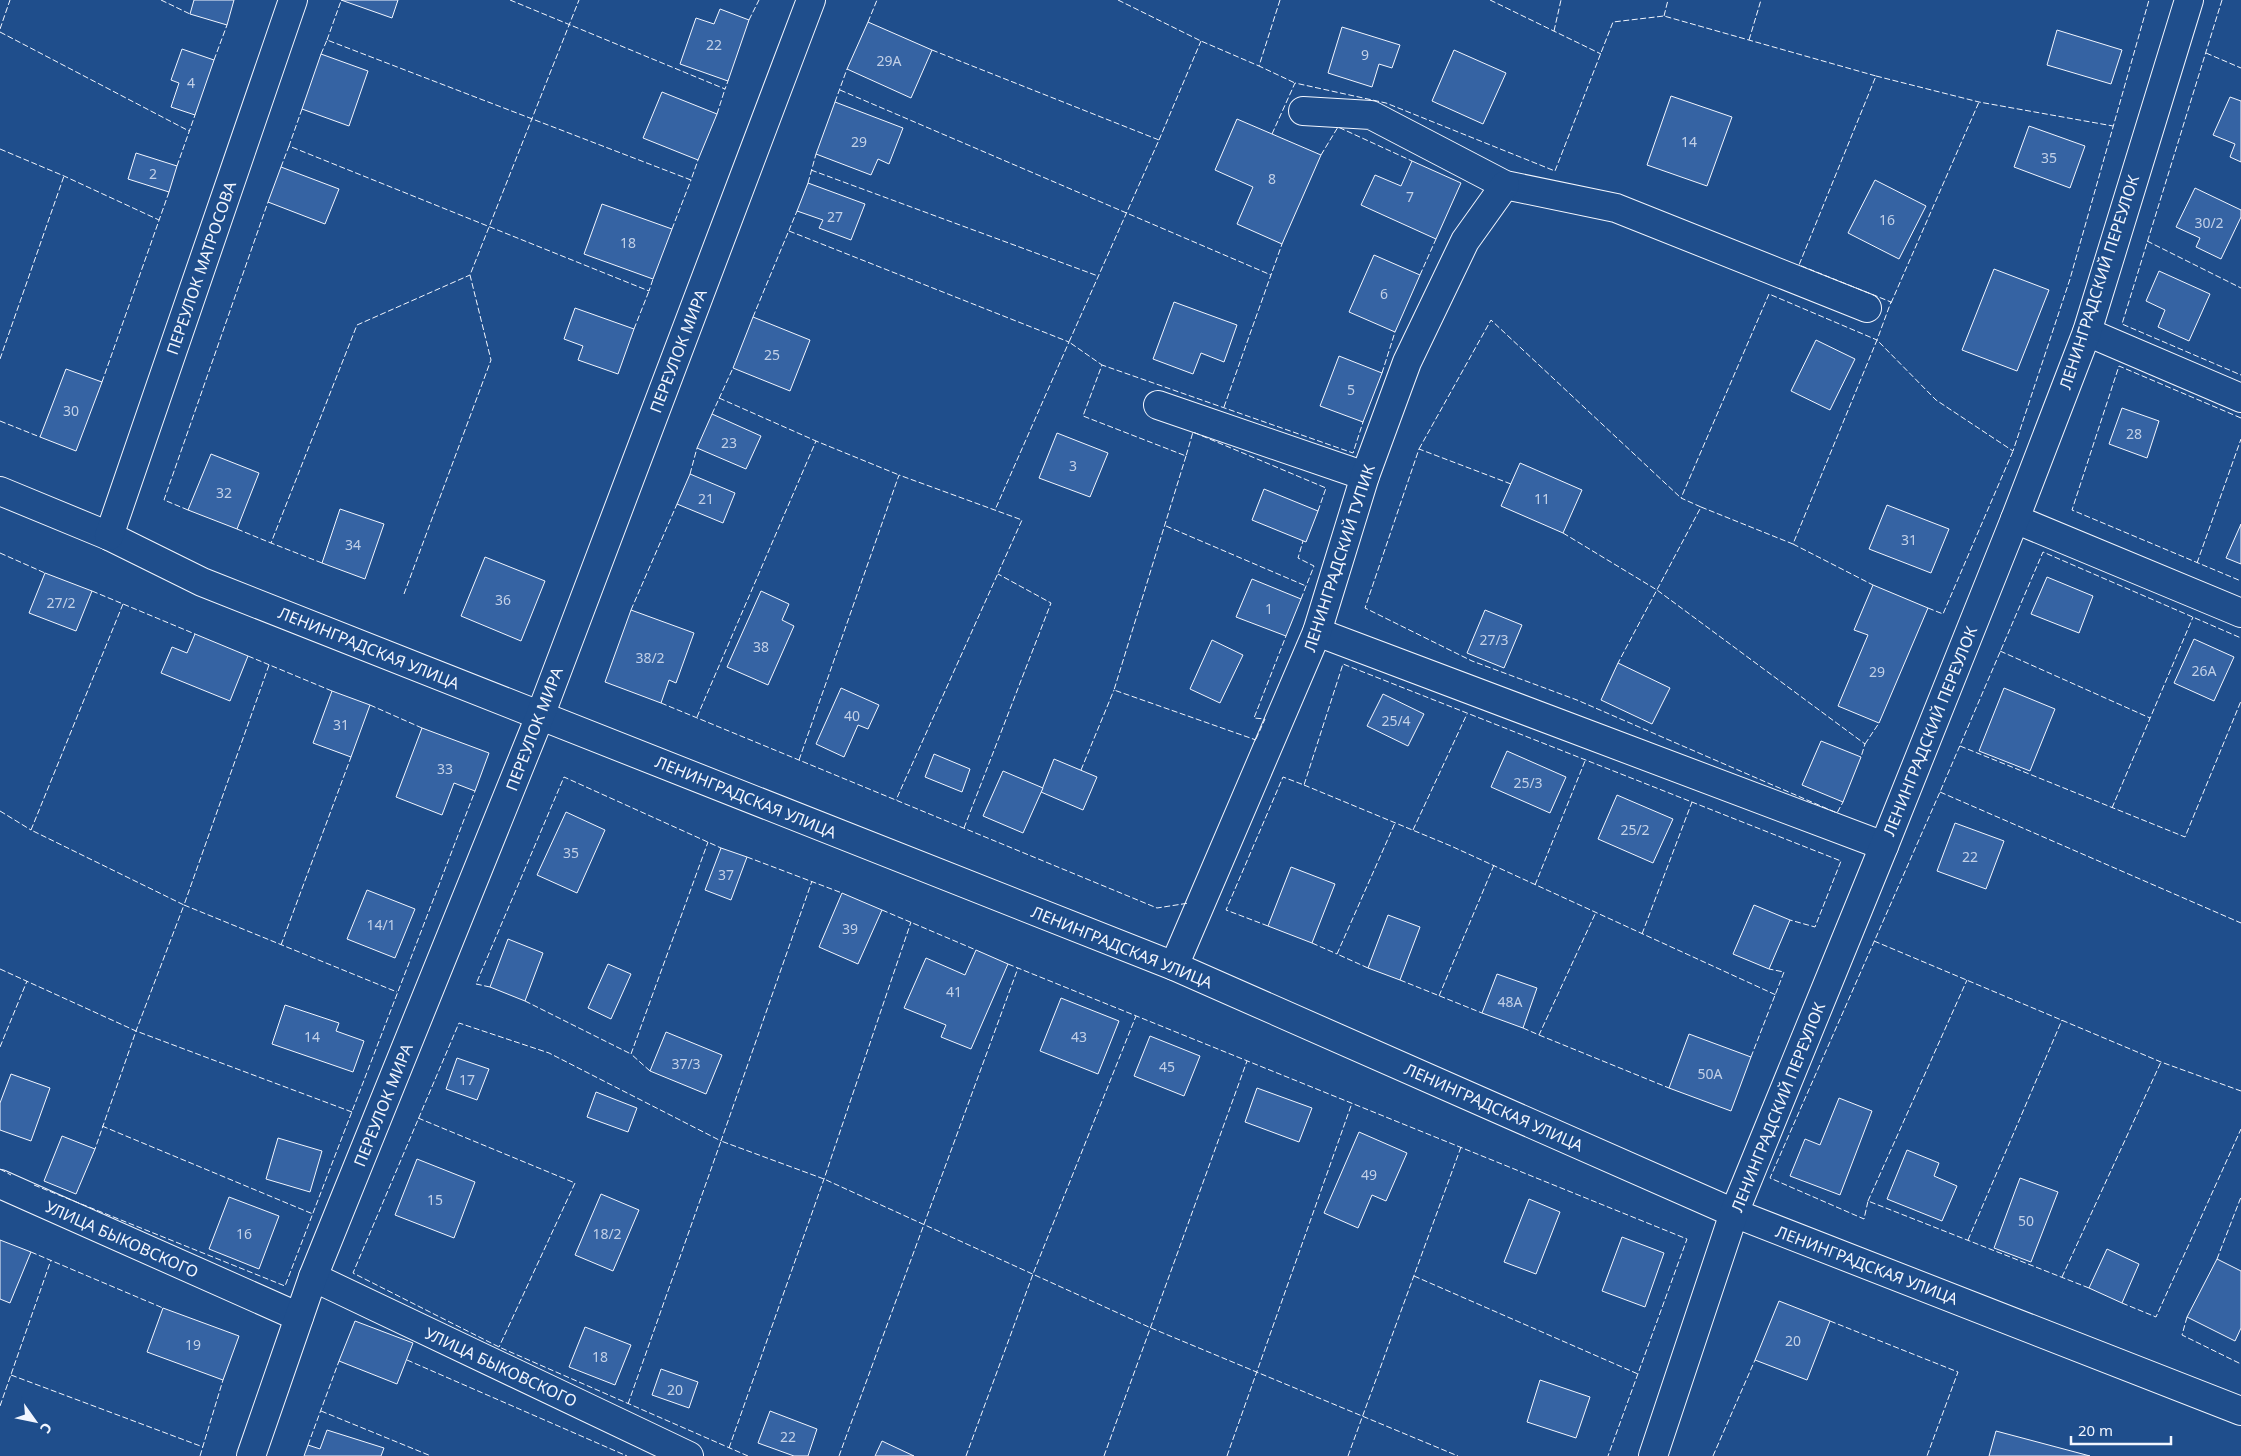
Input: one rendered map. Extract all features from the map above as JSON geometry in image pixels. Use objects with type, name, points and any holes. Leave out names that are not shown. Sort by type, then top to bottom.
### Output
[{"type":"street","name":"ПЕРЕУЛОК МАТРОСОВА","points":[[109,536],[293,0]]},
{"type":"street","name":"ПЕРЕУЛОК МИРА","points":[[251,1456],[313,1277],[540,716],[811,0]]},
{"type":"street","name":"ЛЕНИНГРАДСКИЙ ПЕРЕУЛОК","points":[[1653,1456],[1734,1213],[2015,519],[2086,332],[2189,0]]},
{"type":"street","points":[[1303,111],[1371,115],[1505,184],[1616,208],[1867,308]]},
{"type":"street","name":"ЛЕНИНГРАДСКИЙ ТУПИК","points":[[1174,966],[1317,632],[1365,476],[1407,362],[1465,241],[1505,184]]},
{"type":"street","points":[[2086,332],[2241,398]]},
{"type":"street","points":[[1158,406],[1365,476]]},
{"type":"street","name":"ЛЕНИНГРАДСКАЯ УЛИЦА","points":[[0,491],[109,536],[202,582],[1174,966],[1734,1213],[2241,1411]]},
{"type":"street","points":[[2015,519],[2241,613]]},
{"type":"street","points":[[1317,632],[1884,846]]},
{"type":"street","name":"УЛИЦА БЫКОВСКОГО","points":[[0,1184],[299,1318]]},
{"type":"street","name":"УЛИЦА БЫКОВСКОГО","points":[[313,1277],[689,1456]]},
{"type":"building","points":[[194,0],[234,0],[227,25],[190,14]]},
{"type":"building","points":[[341,0],[398,0],[392,18]]},
{"type":"building","points":[[720,9],[749,20],[728,81],[680,64],[696,18],[714,24]]},
{"type":"building","points":[[868,22],[932,50],[911,98],[847,69]]},
{"type":"building","points":[[1342,27],[1400,45],[1392,68],[1379,64],[1372,87],[1328,73]]},
{"type":"building","points":[[2057,30],[2122,50],[2111,84],[2047,65]]},
{"type":"building","points":[[182,49],[214,60],[195,115],[171,107],[179,83],[171,80]]},
{"type":"building","points":[[1454,50],[1506,73],[1483,124],[1432,101]]},
{"type":"building","points":[[321,54],[368,71],[349,126],[302,109]]},
{"type":"building","points":[[662,92],[717,114],[698,160],[643,138]]},
{"type":"building","points":[[1671,96],[1732,117],[1707,186],[1647,165]]},
{"type":"building","points":[[2230,97],[2241,101],[2241,162],[2230,157],[2235,144],[2213,135]]},
{"type":"building","points":[[835,102],[903,128],[889,164],[878,159],[871,175],[816,154]]},
{"type":"building","points":[[1237,119],[1321,155],[1282,244],[1237,224],[1253,187],[1215,170]]},
{"type":"building","points":[[2029,126],[2085,146],[2070,188],[2014,167]]},
{"type":"building","points":[[136,153],[177,166],[169,192],[128,179]]},
{"type":"building","points":[[1412,161],[1461,183],[1436,239],[1361,205],[1375,175],[1401,186]]},
{"type":"building","points":[[281,167],[339,189],[325,224],[268,202]]},
{"type":"building","points":[[1875,180],[1926,206],[1899,259],[1848,233]]},
{"type":"building","points":[[808,183],[865,204],[851,240],[819,228],[823,220],[797,211]]},
{"type":"building","points":[[2195,188],[2241,210],[2241,217],[2221,259],[2196,247],[2200,238],[2176,227]]},
{"type":"building","points":[[602,204],[672,229],[653,279],[584,254]]},
{"type":"building","points":[[1374,255],[1420,275],[1395,332],[1349,312]]},
{"type":"building","points":[[1994,269],[2049,290],[2017,371],[1962,350]]},
{"type":"building","points":[[2159,271],[2210,294],[2189,341],[2158,327],[2165,310],[2146,301]]},
{"type":"building","points":[[1174,302],[1237,325],[1224,362],[1201,353],[1193,374],[1153,359]]},
{"type":"building","points":[[575,308],[634,329],[618,374],[578,360],[583,346],[564,339]]},
{"type":"building","points":[[753,317],[810,340],[790,391],[733,368]]},
{"type":"building","points":[[1816,340],[1855,359],[1830,410],[1791,391]]},
{"type":"building","points":[[1339,356],[1382,373],[1363,422],[1320,406]]},
{"type":"building","points":[[66,369],[102,382],[76,451],[40,437]]},
{"type":"building","points":[[2122,408],[2159,421],[2147,458],[2109,444]]},
{"type":"building","points":[[712,414],[761,436],[746,469],[697,448]]},
{"type":"building","points":[[1057,433],[1108,453],[1090,497],[1039,478]]},
{"type":"building","points":[[211,454],[259,473],[237,529],[188,510]]},
{"type":"building","points":[[1520,463],[1582,490],[1563,533],[1501,506]]},
{"type":"building","points":[[690,474],[735,493],[723,523],[677,504]]},
{"type":"building","points":[[1264,489],[1318,511],[1306,542],[1252,520]]},
{"type":"building","points":[[1887,505],[1949,529],[1931,573],[1869,549]]},
{"type":"building","points":[[340,509],[384,524],[365,579],[322,563]]},
{"type":"building","points":[[2241,524],[2241,564],[2226,558]]},
{"type":"building","points":[[485,557],[545,581],[521,641],[461,616]]},
{"type":"building","points":[[45,573],[92,591],[76,631],[29,613]]},
{"type":"building","points":[[2047,577],[2093,596],[2079,633],[2031,614]]},
{"type":"building","points":[[1252,579],[1301,599],[1286,636],[1236,617]]},
{"type":"building","points":[[1873,585],[1928,608],[1879,723],[1838,706],[1868,635],[1854,630]]},
{"type":"building","points":[[761,591],[789,604],[782,620],[794,626],[768,685],[727,667]]},
{"type":"building","points":[[631,610],[694,633],[676,683],[669,680],[661,703],[605,682]]},
{"type":"building","points":[[1485,610],[1522,625],[1504,668],[1467,653]]},
{"type":"building","points":[[195,634],[248,656],[230,701],[161,673],[172,647],[187,653]]},
{"type":"building","points":[[2194,639],[2234,657],[2214,701],[2174,683]]},
{"type":"building","points":[[1212,640],[1243,655],[1220,703],[1190,689]]},
{"type":"building","points":[[1618,663],[1670,688],[1652,724],[1601,700]]},
{"type":"building","points":[[841,688],[879,705],[868,729],[858,725],[844,757],[816,744]]},
{"type":"building","points":[[2004,688],[2055,709],[2030,771],[1979,751]]},
{"type":"building","points":[[332,691],[370,705],[351,757],[313,743]]},
{"type":"building","points":[[1383,694],[1424,714],[1408,746],[1367,726]]},
{"type":"building","points":[[422,728],[489,753],[475,791],[454,783],[442,815],[396,797]]},
{"type":"building","points":[[1821,741],[1861,757],[1843,802],[1802,785]]},
{"type":"building","points":[[1507,751],[1566,777],[1550,813],[1491,787]]},
{"type":"building","points":[[934,754],[970,769],[962,792],[925,777]]},
{"type":"building","points":[[1054,759],[1097,777],[1083,810],[1041,792]]},
{"type":"building","points":[[1003,771],[1043,788],[1023,833],[983,816]]},
{"type":"building","points":[[1617,795],[1673,819],[1653,863],[1598,839]]},
{"type":"building","points":[[566,812],[605,830],[577,893],[537,875]]},
{"type":"building","points":[[1955,823],[2004,841],[1986,889],[1937,871]]},
{"type":"building","points":[[721,848],[747,857],[731,900],[705,890]]},
{"type":"building","points":[[1291,867],[1335,884],[1312,943],[1268,926]]},
{"type":"building","points":[[367,890],[415,909],[395,958],[347,939]]},
{"type":"building","points":[[842,893],[882,910],[858,964],[819,947]]},
{"type":"building","points":[[1754,905],[1790,920],[1769,969],[1733,954]]},
{"type":"building","points":[[1388,915],[1420,927],[1400,980],[1368,968]]},
{"type":"building","points":[[508,939],[543,953],[525,1001],[490,987]]},
{"type":"building","points":[[976,950],[1008,964],[971,1049],[941,1037],[946,1025],[904,1008],[926,958],[965,975]]},
{"type":"building","points":[[608,964],[631,974],[611,1019],[588,1008]]},
{"type":"building","points":[[1497,974],[1537,988],[1523,1028],[1482,1013]]},
{"type":"building","points":[[1061,998],[1119,1021],[1098,1074],[1040,1051]]},
{"type":"building","points":[[285,1005],[339,1023],[336,1031],[364,1041],[353,1072],[272,1044]]},
{"type":"building","points":[[666,1032],[722,1055],[706,1094],[650,1071]]},
{"type":"building","points":[[1689,1034],[1751,1057],[1731,1111],[1669,1088]]},
{"type":"building","points":[[1150,1036],[1200,1056],[1184,1096],[1134,1076]]},
{"type":"building","points":[[457,1058],[489,1069],[477,1100],[446,1089]]},
{"type":"building","points":[[11,1074],[50,1088],[31,1141],[0,1130],[0,1103]]},
{"type":"building","points":[[1257,1088],[1312,1108],[1299,1142],[1245,1122]]},
{"type":"building","points":[[596,1092],[637,1108],[628,1132],[587,1117]]},
{"type":"building","points":[[1839,1098],[1872,1111],[1840,1195],[1790,1176],[1805,1139],[1820,1145]]},
{"type":"building","points":[[1359,1132],[1407,1153],[1386,1201],[1372,1195],[1358,1228],[1324,1213]]},
{"type":"building","points":[[62,1136],[95,1149],[76,1194],[44,1181]]},
{"type":"building","points":[[278,1138],[322,1151],[310,1192],[266,1179]]},
{"type":"building","points":[[1907,1150],[1939,1163],[1934,1176],[1957,1186],[1942,1221],[1887,1199]]},
{"type":"building","points":[[417,1159],[475,1182],[454,1238],[395,1215]]},
{"type":"building","points":[[2020,1178],[2058,1192],[2031,1262],[1994,1248]]},
{"type":"building","points":[[601,1194],[639,1210],[613,1271],[575,1255]]},
{"type":"building","points":[[229,1197],[279,1216],[259,1269],[209,1249]]},
{"type":"building","points":[[1529,1199],[1560,1212],[1536,1274],[1504,1262]]},
{"type":"building","points":[[1622,1237],[1664,1253],[1645,1307],[1602,1291]]},
{"type":"building","points":[[0,1240],[31,1252],[10,1303],[0,1299]]},
{"type":"building","points":[[2107,1249],[2139,1264],[2122,1303],[2089,1288]]},
{"type":"building","points":[[2217,1259],[2241,1271],[2241,1328],[2235,1341],[2187,1317]]},
{"type":"building","points":[[1779,1301],[1830,1321],[1807,1380],[1755,1360]]},
{"type":"building","points":[[163,1308],[239,1336],[223,1380],[147,1352]]},
{"type":"building","points":[[355,1321],[413,1343],[397,1384],[339,1361]]},
{"type":"building","points":[[585,1327],[631,1345],[615,1385],[569,1367]]},
{"type":"building","points":[[661,1369],[698,1382],[689,1408],[652,1395]]},
{"type":"building","points":[[1540,1380],[1590,1397],[1576,1438],[1527,1422]]},
{"type":"building","points":[[770,1411],[817,1429],[808,1456],[794,1456],[758,1443]]},
{"type":"building","points":[[327,1430],[384,1448],[381,1456],[304,1456],[308,1445],[320,1449]]},
{"type":"building","points":[[1996,1431],[2090,1456],[1989,1456]]},
{"type":"building","points":[[882,1441],[914,1456],[875,1456]]},
{"type":"fence","points":[[0,29],[10,0]]},
{"type":"fence","points":[[161,0],[190,14]]},
{"type":"fence","points":[[510,0],[725,89],[728,81]]},
{"type":"fence","points":[[404,594],[491,360],[470,275],[579,0]]},
{"type":"fence","points":[[749,20],[759,0]]},
{"type":"fence","points":[[868,22],[877,0]]},
{"type":"fence","points":[[1118,0],[1201,41],[1259,66]]},
{"type":"fence","points":[[1280,0],[1259,66],[1295,83]]},
{"type":"fence","points":[[1490,0],[1601,54]]},
{"type":"fence","points":[[1554,31],[1561,0]]},
{"type":"fence","points":[[1664,16],[1668,0]]},
{"type":"fence","points":[[1749,40],[1761,0]]},
{"type":"fence","points":[[1701,507],[1793,544],[1877,340],[1936,400],[2013,451],[2070,279],[2149,0]]},
{"type":"fence","points":[[2222,0],[2122,324],[2241,375]]},
{"type":"fence","points":[[327,40],[341,1]]},
{"type":"fence","points":[[1272,134],[1295,83],[1386,103],[1555,171],[1613,22],[1664,16],[1876,76],[1799,265],[1891,302],[1877,340],[1769,294],[1681,498],[1701,507],[1618,663]]},
{"type":"fence","points":[[214,60],[227,25]]},
{"type":"fence","points":[[0,32],[189,131]]},
{"type":"fence","points":[[321,54],[327,40],[691,180],[698,160]]},
{"type":"fence","points":[[1159,140],[1201,41]]},
{"type":"fence","points":[[932,50],[1159,140],[1069,342],[1102,365]]},
{"type":"fence","points":[[2206,53],[2241,68]]},
{"type":"fence","points":[[835,102],[847,69]]},
{"type":"fence","points":[[1876,76],[1979,102],[2113,126]]},
{"type":"fence","points":[[717,114],[725,89]]},
{"type":"fence","points":[[840,90],[1271,275]]},
{"type":"fence","points":[[1891,303],[1979,102]]},
{"type":"fence","points":[[302,109],[289,146],[649,291],[653,279]]},
{"type":"fence","points":[[177,166],[195,115]]},
{"type":"fence","points":[[1321,155],[1338,127],[1412,161]]},
{"type":"fence","points":[[281,167],[289,146]]},
{"type":"fence","points":[[0,149],[159,220]]},
{"type":"fence","points":[[808,183],[816,154]]},
{"type":"fence","points":[[811,170],[1098,276]]},
{"type":"fence","points":[[0,359],[64,176]]},
{"type":"fence","points":[[672,229],[691,180]]},
{"type":"fence","points":[[102,382],[169,192]]},
{"type":"fence","points":[[188,510],[164,500],[268,202]]},
{"type":"fence","points":[[753,317],[797,211]]},
{"type":"fence","points":[[789,231],[1069,342],[995,510]]},
{"type":"fence","points":[[1420,275],[1436,239]]},
{"type":"fence","points":[[2147,241],[2241,288]]},
{"type":"fence","points":[[1224,407],[1282,244]]},
{"type":"fence","points":[[322,563],[271,543],[357,325],[470,275]]},
{"type":"fence","points":[[634,329],[649,291]]},
{"type":"fence","points":[[1419,449],[1491,320],[1681,498]]},
{"type":"fence","points":[[1382,373],[1395,332]]},
{"type":"fence","points":[[1318,511],[1326,488],[1193,432],[1186,456],[1083,416],[1102,365],[1353,453],[1363,422]]},
{"type":"fence","points":[[2241,418],[2119,366],[2072,510],[2241,581]]},
{"type":"fence","points":[[712,414],[733,368]]},
{"type":"fence","points":[[719,398],[816,441]]},
{"type":"fence","points":[[0,421],[40,437]]},
{"type":"fence","points":[[2197,563],[2241,439]]},
{"type":"fence","points":[[697,717],[816,441],[899,475]]},
{"type":"fence","points":[[690,474],[697,448]]},
{"type":"fence","points":[[1511,484],[1419,449],[1365,608],[1472,661],[1577,700],[1837,813],[1843,802]]},
{"type":"fence","points":[[1928,608],[1943,614],[2013,451]]},
{"type":"fence","points":[[1186,456],[1114,690],[1256,740]]},
{"type":"fence","points":[[799,760],[899,475],[1022,520],[896,800]]},
{"type":"fence","points":[[631,610],[677,504]]},
{"type":"fence","points":[[1166,526],[1306,586]]},
{"type":"fence","points":[[237,529],[271,543]]},
{"type":"fence","points":[[1563,533],[1657,590],[1865,744],[1861,757]]},
{"type":"fence","points":[[1301,599],[1314,566],[1298,558],[1303,541]]},
{"type":"fence","points":[[1793,544],[1873,585]]},
{"type":"fence","points":[[2089,1288],[1868,1201],[1864,1219],[1770,1178],[1940,792],[2043,552],[2241,638]]},
{"type":"fence","points":[[0,553],[45,573]]},
{"type":"fence","points":[[964,828],[1051,603],[998,574]]},
{"type":"fence","points":[[92,591],[195,634]]},
{"type":"fence","points":[[123,604],[31,830],[184,905],[269,665]]},
{"type":"fence","points":[[2112,808],[2193,617]]},
{"type":"fence","points":[[1256,739],[1265,719],[1254,718],[1286,636]]},
{"type":"fence","points":[[2000,651],[2150,718]]},
{"type":"fence","points":[[248,656],[332,691]]},
{"type":"fence","points":[[1268,926],[1226,910],[1283,777],[1304,785],[1343,664],[1841,861],[1815,927],[1790,920]]},
{"type":"fence","points":[[1081,770],[1114,690]]},
{"type":"fence","points":[[1960,746],[2185,837],[2241,701]]},
{"type":"fence","points":[[661,703],[1157,908],[1189,903]]},
{"type":"fence","points":[[370,705],[422,728]]},
{"type":"fence","points":[[1413,830],[1467,714]]},
{"type":"fence","points":[[1865,744],[1879,723]]},
{"type":"fence","points":[[281,945],[351,757]]},
{"type":"fence","points":[[1535,885],[1585,761]]},
{"type":"fence","points":[[490,987],[476,984],[564,777],[721,848]]},
{"type":"fence","points":[[1304,785],[1451,846],[1776,995]]},
{"type":"fence","points":[[34,1185],[285,1286],[475,791]]},
{"type":"fence","points":[[1940,792],[2241,923]]},
{"type":"fence","points":[[1642,934],[1692,802]]},
{"type":"fence","points":[[0,811],[31,830]]},
{"type":"fence","points":[[1368,968],[1337,954],[1395,823]]},
{"type":"fence","points":[[650,1071],[631,1054],[708,842]]},
{"type":"fence","points":[[747,857],[842,893]]},
{"type":"fence","points":[[1439,996],[1494,865]]},
{"type":"fence","points":[[748,1456],[499,1347],[353,1273],[459,1023],[549,1053],[721,1141],[812,881]]},
{"type":"fence","points":[[352,1112],[136,1031],[184,905],[397,992]]},
{"type":"fence","points":[[882,910],[976,950]]},
{"type":"fence","points":[[1523,1028],[1539,1035],[1596,912]]},
{"type":"fence","points":[[729,1448],[824,1179],[911,922]]},
{"type":"fence","points":[[1874,941],[2161,1062],[2241,1091]]},
{"type":"fence","points":[[1312,943],[1337,954]]},
{"type":"fence","points":[[1008,964],[1687,1239],[1608,1456]]},
{"type":"fence","points":[[839,1456],[1018,968]]},
{"type":"fence","points":[[0,969],[136,1031],[95,1149]]},
{"type":"fence","points":[[1751,1057],[1784,972],[1769,969]]},
{"type":"fence","points":[[1400,980],[1482,1013]]},
{"type":"fence","points":[[1868,1201],[1967,980]]},
{"type":"fence","points":[[0,1047],[27,981]]},
{"type":"fence","points":[[525,1001],[631,1054]]},
{"type":"fence","points":[[966,1456],[1033,1274],[1136,1016]]},
{"type":"fence","points":[[1968,1240],[2062,1020]]},
{"type":"fence","points":[[1539,1035],[1669,1088]]},
{"type":"fence","points":[[1104,1456],[1247,1061]]},
{"type":"fence","points":[[2062,1277],[2161,1062]]},
{"type":"fence","points":[[1227,1456],[1352,1103]]},
{"type":"fence","points":[[418,1118],[575,1183],[499,1347]]},
{"type":"fence","points":[[102,1126],[313,1214]]},
{"type":"fence","points":[[2122,1303],[2156,1317],[2241,1129]]},
{"type":"fence","points":[[628,1404],[721,1141],[824,1179],[1151,1328],[1458,1456]]},
{"type":"fence","points":[[1348,1456],[1461,1147]]},
{"type":"fence","points":[[0,1169],[11,1175]]},
{"type":"fence","points":[[2217,1259],[2241,1197]]},
{"type":"fence","points":[[31,1252],[163,1308]]},
{"type":"fence","points":[[0,1406],[51,1260]]},
{"type":"fence","points":[[1414,1276],[1638,1374]]},
{"type":"fence","points":[[2187,1317],[2182,1335],[2241,1364]]},
{"type":"fence","points":[[1830,1321],[1958,1372],[1927,1456]]},
{"type":"fence","points":[[407,1360],[627,1456]]},
{"type":"fence","points":[[1713,1456],[1755,1360]]},
{"type":"fence","points":[[308,1445],[339,1361]]},
{"type":"fence","points":[[11,1375],[203,1447]]},
{"type":"fence","points":[[200,1456],[223,1380]]},
{"type":"fence","points":[[321,1411],[431,1456]]}]
